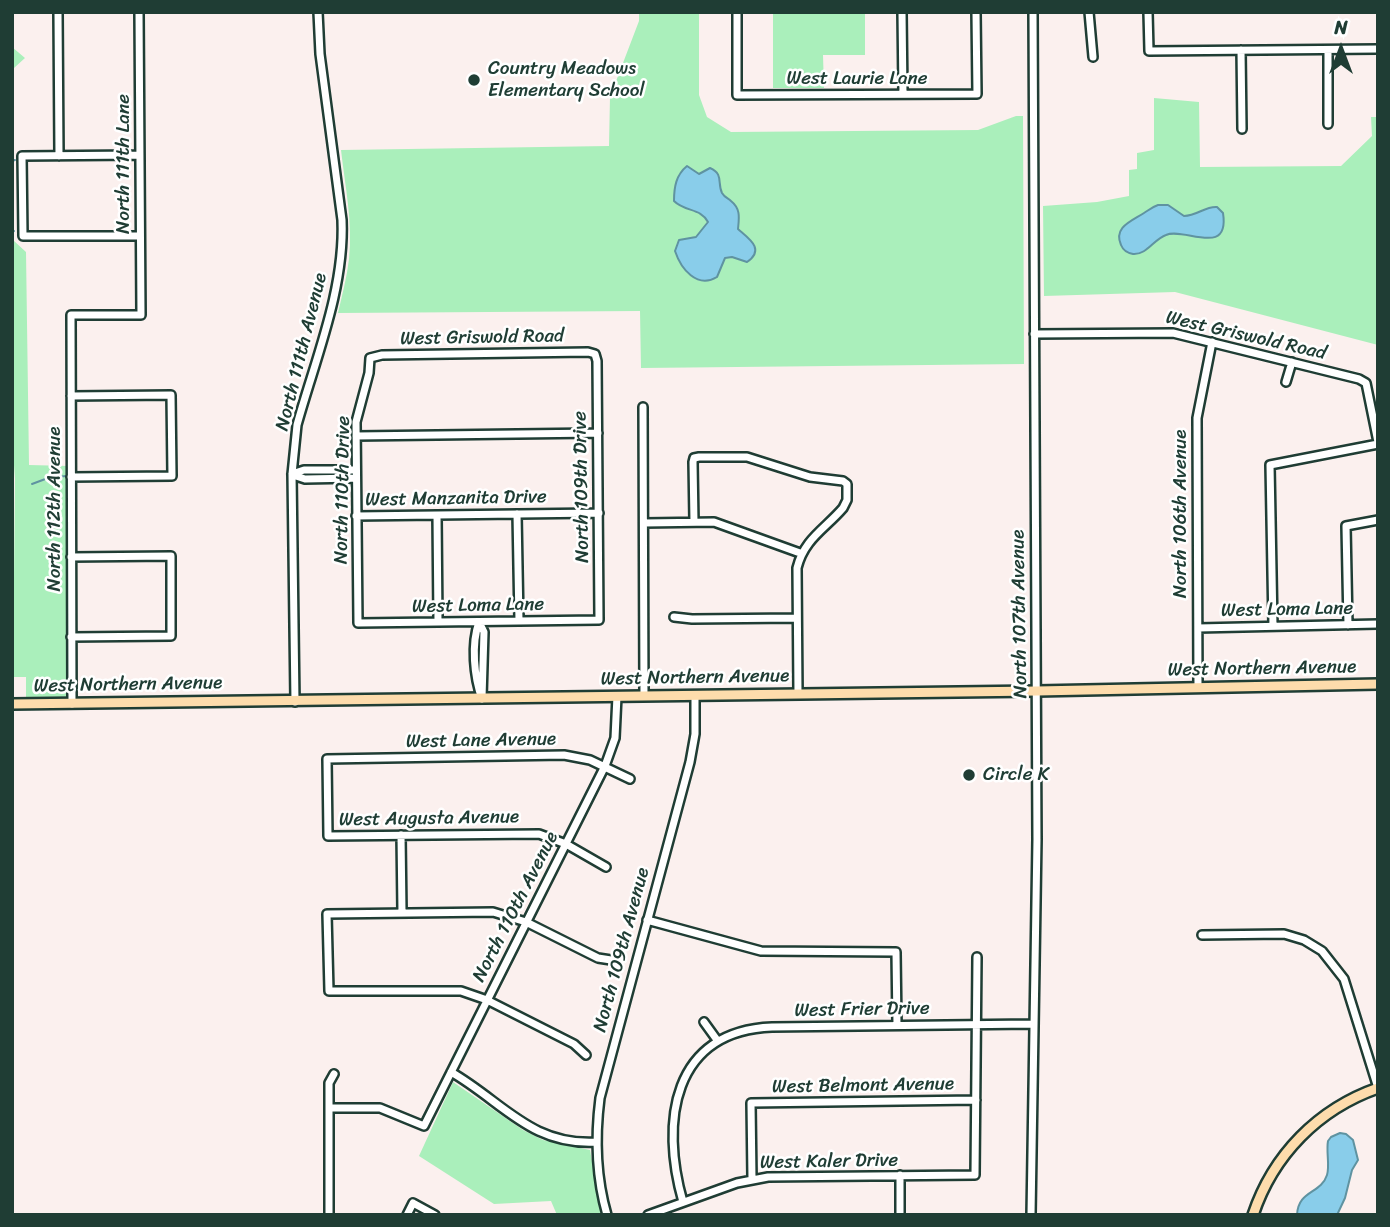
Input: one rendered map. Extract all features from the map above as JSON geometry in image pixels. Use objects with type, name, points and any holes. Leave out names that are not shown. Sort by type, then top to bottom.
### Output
[{"type":"main road","name":"West Northern Avenue","points":[[12,704],[295,702],[1378,684]]},
{"type":"main road","points":[[1253,1215],[1276,1166],[1309,1127],[1343,1103],[1378,1088]]},
{"type":"street","points":[[58,12],[59,156]]},
{"type":"street","name":"North 111th Lane","points":[[71,315],[141,315],[139,12]]},
{"type":"street","name":"North 111th Avenue","points":[[295,702],[292,474],[297,425],[337,283],[341,256],[342,220],[320,54],[318,12]]},
{"type":"street","name":"West Laurie Lane","points":[[737,12],[737,95],[977,94],[976,12]]},
{"type":"street","points":[[902,12],[903,94]]},
{"type":"street","name":"North 107th Avenue","points":[[1031,1215],[1032,1024],[1037,863],[1033,12]]},
{"type":"street","points":[[1089,12],[1093,57]]},
{"type":"street","points":[[1149,12],[1149,51],[1378,49]]},
{"type":"street","points":[[1241,50],[1242,129]]},
{"type":"street","points":[[1328,50],[1328,124]]},
{"type":"street","points":[[139,155],[22,156],[23,236],[140,236]]},
{"type":"street","name":"North 112th Avenue","points":[[71,315],[72,704]]},
{"type":"street","name":"West Griswold Road","points":[[1034,334],[1155,331],[1212,342],[1359,379],[1366,383],[1378,443]]},
{"type":"street","name":"North 106th Avenue","points":[[1198,688],[1197,418],[1212,342]]},
{"type":"street","name":"West Griswold Road","points":[[370,358],[382,355],[595,354]]},
{"type":"street","name":"North 109th Drive","points":[[595,354],[599,620]]},
{"type":"street","name":"North 110th Drive","points":[[358,623],[356,422],[369,373],[370,358]]},
{"type":"street","points":[[1286,382],[1292,362]]},
{"type":"street","points":[[71,396],[171,396],[172,476],[71,477]]},
{"type":"street","points":[[643,407],[644,696]]},
{"type":"street","points":[[356,436],[597,433]]},
{"type":"street","points":[[1273,626],[1270,465],[1378,443]]},
{"type":"street","points":[[694,522],[694,458],[747,457],[810,477],[843,481],[847,484],[847,500],[843,508],[800,552],[797,568],[797,694]]},
{"type":"street","points":[[292,474],[305,478],[356,474]]},
{"type":"street","name":"West Manzanita Drive","points":[[356,516],[599,513]]},
{"type":"street","points":[[517,514],[519,621]]},
{"type":"street","points":[[437,515],[438,622]]},
{"type":"street","points":[[1348,625],[1346,526],[1378,520]]},
{"type":"street","points":[[644,523],[714,522],[800,552]]},
{"type":"street","points":[[71,557],[171,556],[171,636],[71,637]]},
{"type":"street","points":[[674,617],[797,618]]},
{"type":"street","name":"West Loma Lane","points":[[358,623],[599,620]]},
{"type":"street","points":[[479,622],[484,632],[482,699]]},
{"type":"street","name":"West Loma Lane","points":[[1198,628],[1378,624]]},
{"type":"street","name":"North 109th Avenue","points":[[607,1215],[598,1176],[598,1111],[606,1067],[693,751],[695,695]]},
{"type":"street","name":"North 110th Avenue","points":[[329,1108],[380,1108],[424,1126],[605,766],[615,738],[617,696]]},
{"type":"street","name":"West Lane Avenue","points":[[328,836],[327,759],[564,755],[590,760],[630,779]]},
{"type":"street","name":"West Augusta Avenue","points":[[328,836],[530,833],[548,836],[566,844],[606,867]]},
{"type":"street","points":[[401,835],[402,912]]},
{"type":"street","points":[[586,1055],[574,1044],[470,993],[451,989],[328,991],[327,914],[494,912],[526,922],[598,958],[611,960]]},
{"type":"street","points":[[647,920],[761,951],[896,952],[897,1025]]},
{"type":"street","points":[[1202,935],[1284,934],[1304,940],[1322,951],[1344,979],[1378,1088]]},
{"type":"street","points":[[976,1100],[977,957]]},
{"type":"street","points":[[683,1202],[673,1155],[677,1093],[689,1068],[717,1040],[704,1021]]},
{"type":"street","name":"West Frier Drive","points":[[717,1040],[758,1027],[1032,1024]]},
{"type":"street","points":[[451,1072],[533,1130],[561,1140],[597,1142]]},
{"type":"street","points":[[329,1215],[329,1083],[334,1074]]},
{"type":"street","name":"West Belmont Avenue","points":[[751,1179],[751,1103],[976,1100]]},
{"type":"street","name":"West Kaler Drive","points":[[648,1215],[751,1179],[975,1175],[976,1100]]},
{"type":"street","points":[[900,1175],[900,1215]]},
{"type":"street","points":[[407,1215],[413,1203],[435,1215]]},
{"type":"green space","points":[[639,12],[699,12],[699,95],[707,117],[731,132],[978,130],[1023,116],[1024,364],[641,368],[640,311],[338,313],[350,245],[341,150],[609,146],[610,97],[639,21]]},
{"type":"green space","points":[[773,12],[865,12],[865,55],[823,55],[824,88],[773,88]]},
{"type":"green space","points":[[12,47],[25,58],[14,68],[13,240],[26,252],[29,465],[69,466],[70,699],[26,699],[26,677],[13,677],[15,479],[12,437]]},
{"type":"green space","points":[[1154,98],[1199,102],[1200,167],[1341,166],[1372,136],[1371,117],[1378,117],[1378,345],[1175,292],[1044,296],[1043,206],[1097,202],[1129,196],[1129,170],[1137,169],[1137,153],[1154,150]]},
{"type":"green space","points":[[453,1082],[523,1130],[543,1140],[590,1150],[601,1215],[557,1215],[551,1201],[494,1204],[419,1156]]},
{"type":"water","points":[[687,166],[699,174],[710,168],[717,173],[722,193],[738,210],[738,229],[755,248],[755,253],[747,262],[732,257],[725,258],[717,277],[710,280],[703,281],[691,275],[681,264],[675,251],[679,240],[696,237],[708,222],[701,214],[674,201],[676,182]]},
{"type":"water","points":[[1158,205],[1168,205],[1184,216],[1217,207],[1223,213],[1223,227],[1220,234],[1213,238],[1166,235],[1138,254],[1126,251],[1119,239],[1122,229]]},
{"type":"water","points":[[1340,1133],[1353,1140],[1358,1160],[1337,1215],[1297,1215],[1301,1201],[1324,1181],[1328,1171],[1328,1141]]},
{"type":"waterway","points":[[32,484],[48,478],[66,476]]},
{"type":"place","name":"Country Meadows Elementary School","points":[[474,80]]},
{"type":"place","name":"Circle K","points":[[969,775]]}]
